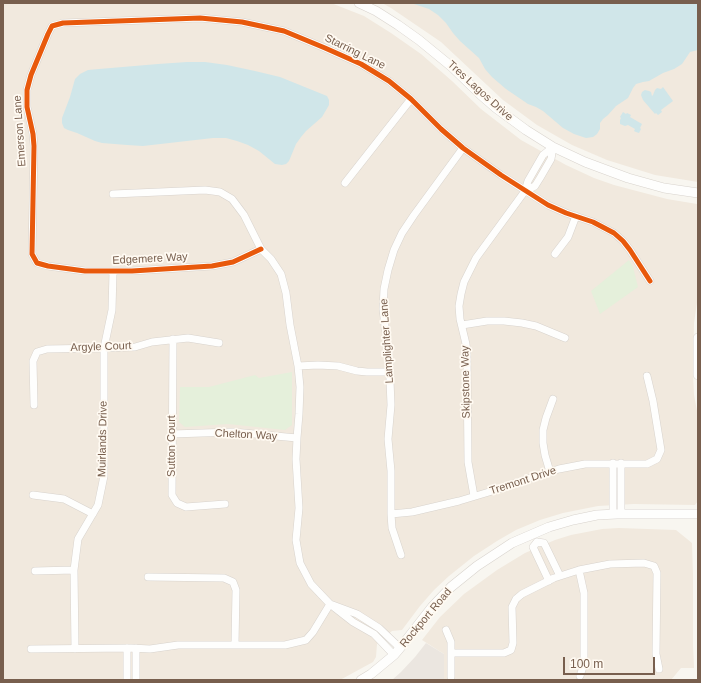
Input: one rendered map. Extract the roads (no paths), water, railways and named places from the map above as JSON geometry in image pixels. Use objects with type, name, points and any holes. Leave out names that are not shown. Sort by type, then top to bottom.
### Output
[{"type":"street","name":"Tres Lagos Drive","points":[[360,3],[398,25],[419,40],[452,67],[496,108],[526,130],[553,147],[584,162],[628,178],[664,188],[698,193]]},
{"type":"street","name":"Starring Lane","points":[[52,26],[63,23],[200,18],[242,22],[284,32],[345,56],[378,73],[389,81],[411,99],[441,129],[463,148],[497,173],[548,205],[592,222],[614,233],[630,250],[650,281]]},
{"type":"street","name":"Emerson Lane","points":[[37,263],[32,254],[34,146],[27,107],[27,90],[31,75],[52,26]]},
{"type":"street","points":[[345,183],[411,99]]},
{"type":"street","name":"Skipstone Way","points":[[474,496],[468,462],[467,354],[459,306],[461,294],[468,272],[476,258],[525,191],[535,186],[551,159],[553,147]]},
{"type":"street","name":"Lamplighter Lane","points":[[401,555],[392,528],[391,514],[391,471],[388,439],[391,405],[390,372],[383,309],[384,289],[394,250],[402,233],[463,148]]},
{"type":"street","points":[[114,194],[205,190],[220,192],[232,199],[244,215],[261,249],[272,260],[281,274],[286,293],[300,387],[300,414],[296,459],[299,508],[296,540],[300,562],[312,584],[330,604],[358,625],[374,634],[397,652]]},
{"type":"street","points":[[555,254],[568,237],[576,216]]},
{"type":"street","name":"Edgemere Way","points":[[37,263],[85,271],[132,271],[212,266],[233,262],[261,249]]},
{"type":"street","name":"Muirlands Drive","points":[[75,649],[74,570],[78,539],[98,505],[104,476],[104,348],[112,310],[114,272]]},
{"type":"street","points":[[462,325],[487,321],[522,323],[536,326],[565,338]]},
{"type":"street","name":"Argyle Court","points":[[34,405],[33,361],[37,352],[48,349],[135,347],[152,342],[188,338],[219,343]]},
{"type":"street","points":[[698,338],[698,375]]},
{"type":"street","name":"Sutton Court","points":[[173,339],[172,494],[177,503],[186,507],[225,504]]},
{"type":"street","points":[[298,366],[338,366],[348,370],[362,372],[390,372]]},
{"type":"street","name":"Tremont Drive","points":[[391,514],[412,512],[499,490],[530,478],[560,469],[585,464],[647,464],[657,459],[661,450],[653,401],[647,376]]},
{"type":"street","points":[[550,472],[543,443],[543,430],[553,399]]},
{"type":"street","name":"Chelton Way","points":[[172,434],[233,432],[297,438]]},
{"type":"street","points":[[613,463],[613,487],[617,514]]},
{"type":"street","points":[[617,514],[621,487],[621,463]]},
{"type":"street","points":[[613,487],[621,487]]},
{"type":"street","points":[[33,495],[64,498],[93,514]]},
{"type":"street","name":"Rockport Road","points":[[361,680],[371,674],[397,652],[432,607],[451,587],[477,566],[512,543],[528,536],[535,537],[549,527],[573,520],[597,516],[617,514],[698,514]]},
{"type":"street","points":[[549,581],[533,547],[535,537],[544,543],[560,576]]},
{"type":"street","points":[[539,561],[550,556]]},
{"type":"street","points":[[451,653],[504,653],[511,650],[513,643],[512,607],[516,599],[522,594],[549,581],[578,570],[616,564],[644,563],[654,566],[657,573],[656,654],[659,668]]},
{"type":"street","points":[[35,571],[74,570]]},
{"type":"street","points":[[578,570],[584,593],[584,664],[580,676]]},
{"type":"street","points":[[148,577],[224,578],[233,582],[236,590],[235,644]]},
{"type":"street","points":[[330,604],[357,614],[379,628],[397,652]]},
{"type":"street","points":[[31,649],[150,649],[178,645],[285,645],[306,640],[314,632],[330,604]]},
{"type":"street","points":[[358,625],[362,618]]},
{"type":"street","points":[[446,630],[451,642],[451,676]]},
{"type":"street","points":[[127,648],[127,679],[136,679],[136,648]]}]
